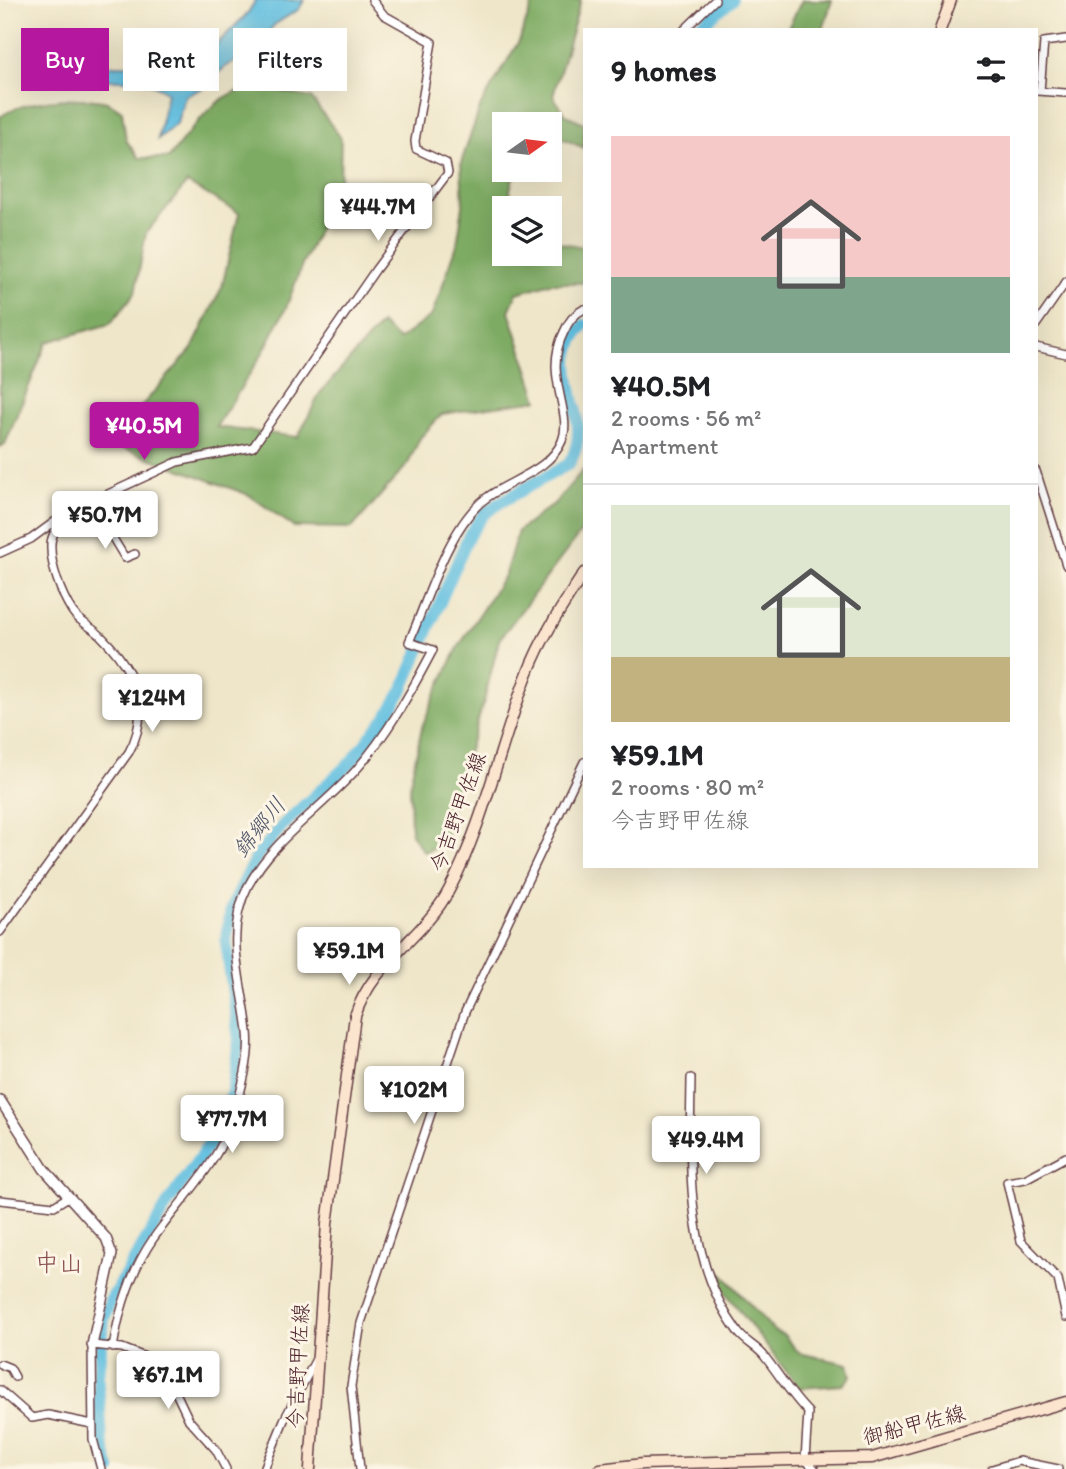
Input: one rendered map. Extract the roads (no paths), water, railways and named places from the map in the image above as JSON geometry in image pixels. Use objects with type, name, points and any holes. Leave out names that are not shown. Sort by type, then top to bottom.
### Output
[{"type":"main road","points":[[941,28],[951,0]]},
{"type":"main road","name":"今吉野甲佐線","points":[[310,1469],[332,1180],[355,1016],[363,993],[447,893],[527,675],[550,628],[583,575]]},
{"type":"main road","name":"御船甲佐線","points":[[603,1469],[872,1458],[1066,1402]]},
{"type":"street","points":[[0,553],[31,539],[58,519],[90,502],[177,462],[253,447],[376,269],[448,173],[446,163],[416,149],[415,141],[432,41],[384,15],[372,0]]},
{"type":"street","points":[[686,28],[715,0]]},
{"type":"street","points":[[1066,39],[1044,42],[1038,91],[1066,93]]},
{"type":"street","points":[[1038,322],[1066,282]]},
{"type":"street","points":[[113,1348],[124,1299],[144,1252],[210,1166],[233,1116],[249,1034],[233,933],[248,886],[273,850],[366,758],[417,682],[433,650],[409,642],[450,546],[470,514],[496,490],[543,464],[562,440],[565,426],[556,384],[555,359],[568,323],[583,310]]},
{"type":"street","points":[[1038,347],[1066,354]]},
{"type":"street","points":[[1038,477],[1066,565]]},
{"type":"street","points":[[90,502],[125,558],[135,554]]},
{"type":"street","points":[[0,932],[129,752],[142,719],[136,686],[130,672],[99,634],[78,619],[60,583],[50,545],[58,519]]},
{"type":"street","points":[[360,1469],[351,1386],[361,1323],[465,1012],[583,764]]},
{"type":"street","points":[[691,1078],[694,1207],[701,1256],[739,1333],[765,1356],[785,1387],[808,1412],[805,1460],[815,1469]]},
{"type":"street","points":[[0,1100],[44,1169],[99,1229],[112,1254],[92,1345],[92,1424],[101,1469]]},
{"type":"street","points":[[1066,1157],[1025,1179],[1007,1182],[1021,1241],[1058,1279],[1066,1317]]},
{"type":"street","points":[[0,1200],[54,1206],[68,1197]]},
{"type":"street","points":[[92,1345],[144,1354],[155,1362],[169,1378],[189,1420],[216,1450],[226,1469]]},
{"type":"street","points":[[264,1469],[284,1420],[318,1355]]},
{"type":"street","points":[[0,1364],[10,1368],[15,1377]]},
{"type":"street","points":[[0,1390],[32,1418],[48,1415],[92,1424]]},
{"type":"street","points":[[992,1469],[1019,1461],[1058,1469]]},
{"type":"water","points":[[256,0],[304,0],[299,9],[272,28],[233,28]]},
{"type":"water","points":[[233,28],[233,62],[219,73],[219,42]]},
{"type":"water","points":[[123,65],[123,80],[109,80],[109,67]]},
{"type":"water","points":[[164,91],[196,91],[185,96],[177,123],[158,139],[167,93]]},
{"type":"waterway","name":"錦郷川","points":[[697,28],[732,0]]},
{"type":"waterway","name":"錦郷川","points":[[110,1469],[102,1442],[98,1377],[104,1319],[110,1301],[168,1203],[212,1140],[232,1093],[239,1040],[226,942],[231,908],[257,856],[283,825],[352,761],[388,714],[402,691],[469,535],[484,514],[569,464],[577,446],[578,428],[568,359],[573,342],[583,327]]},
{"type":"district","name":"中山","points":[[59,1263]]}]
